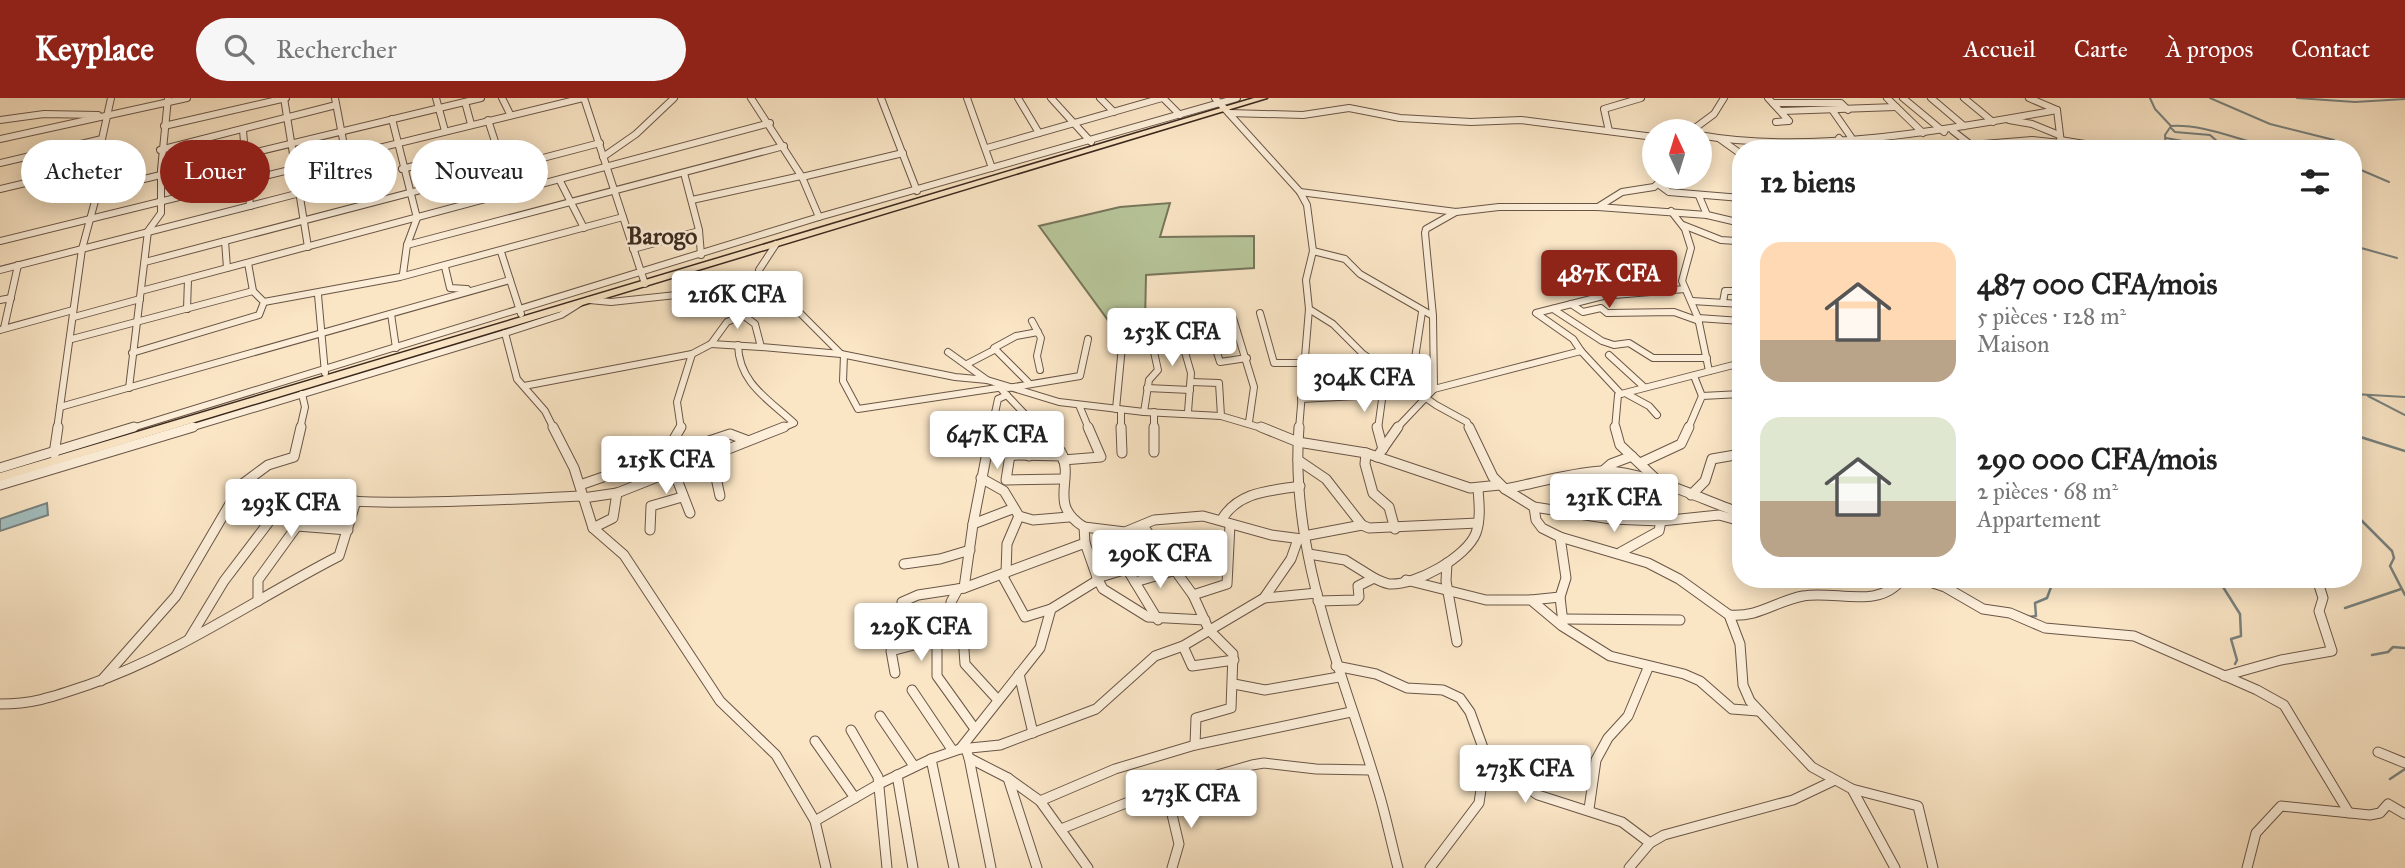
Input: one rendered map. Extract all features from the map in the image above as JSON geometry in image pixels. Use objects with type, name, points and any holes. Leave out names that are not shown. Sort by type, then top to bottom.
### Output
[{"type":"highway","points":[[0,477],[53,456],[521,315],[585,302],[1223,106],[1263,98]]},
{"type":"street","points":[[0,163],[102,139],[111,98]]},
{"type":"street","points":[[0,139],[168,100],[187,98]]},
{"type":"street","points":[[164,126],[285,98],[290,140]]},
{"type":"street","points":[[436,98],[445,131]]},
{"type":"street","points":[[307,140],[481,98]]},
{"type":"street","points":[[502,98],[510,114]]},
{"type":"street","points":[[403,274],[407,245],[417,218],[397,143],[584,98],[645,284]]},
{"type":"street","points":[[603,157],[636,134],[674,98]]},
{"type":"street","points":[[751,98],[785,146],[802,176],[819,217]]},
{"type":"street","points":[[881,98],[917,191]]},
{"type":"street","points":[[967,98],[992,168]]},
{"type":"street","points":[[1018,98],[1039,133]]},
{"type":"street","points":[[1051,98],[1091,142]]},
{"type":"street","points":[[1100,98],[1114,112]]},
{"type":"street","points":[[987,148],[1162,98],[1180,115]]},
{"type":"street","points":[[318,295],[326,374],[396,348],[521,315],[641,272],[819,217],[1180,115],[1223,106],[1237,98]]},
{"type":"street","points":[[1609,131],[1604,108],[1641,98]]},
{"type":"street","points":[[1707,119],[1714,114],[1724,98]]},
{"type":"street","points":[[1825,98],[1843,104],[1848,110]]},
{"type":"street","points":[[1887,98],[1923,133]]},
{"type":"street","points":[[1903,98],[1944,132]]},
{"type":"street","points":[[1931,98],[1964,126]]},
{"type":"street","points":[[1964,98],[1993,122]]},
{"type":"street","points":[[2029,98],[2045,100],[2057,110],[2060,139]]},
{"type":"street","points":[[162,140],[168,100]]},
{"type":"street","points":[[1770,101],[1835,100]]},
{"type":"street","points":[[1770,101],[1789,121],[1776,122]]},
{"type":"street","points":[[203,140],[287,120],[336,102],[343,140]]},
{"type":"street","points":[[465,102],[471,124]]},
{"type":"street","points":[[1223,106],[1303,115],[1349,108],[1400,118],[1521,120],[1642,135]]},
{"type":"street","points":[[1223,106],[1300,192],[1307,205],[1313,251],[1306,280],[1309,309],[1302,363],[1298,442],[1302,538],[1309,554],[1317,597],[1339,677],[1370,770],[1398,868]]},
{"type":"street","points":[[1782,111],[1896,107]]},
{"type":"street","points":[[1712,137],[1825,140],[1944,132],[2057,110]]},
{"type":"street","points":[[1833,111],[1851,137]]},
{"type":"street","points":[[0,120],[44,114],[106,116]]},
{"type":"street","points":[[392,119],[396,140]]},
{"type":"street","points":[[488,120],[494,140]]},
{"type":"street","points":[[2008,120],[2032,124],[2060,139]]},
{"type":"street","points":[[18,265],[2,329],[73,314],[228,268],[607,169],[769,123]]},
{"type":"street","points":[[243,130],[244,140]]},
{"type":"street","points":[[1953,131],[1965,140]]},
{"type":"street","points":[[1720,139],[1732,148]]},
{"type":"street","points":[[2032,140],[2066,140]]},
{"type":"street","points":[[548,157],[600,143]]},
{"type":"street","points":[[407,245],[785,146]]},
{"type":"street","points":[[0,241],[160,202],[160,150]]},
{"type":"street","points":[[692,200],[903,153]]},
{"type":"street","points":[[402,169],[411,167]]},
{"type":"street","points":[[684,173],[699,231],[701,255]]},
{"type":"street","points":[[146,179],[159,176]]},
{"type":"street","points":[[560,181],[584,228]]},
{"type":"street","points":[[0,189],[21,184]]},
{"type":"street","points":[[1598,207],[1622,192],[1642,188]]},
{"type":"street","points":[[1665,189],[1669,192],[1699,196],[1732,198]]},
{"type":"street","points":[[1300,192],[1456,212],[1499,207],[1598,207],[1707,215],[1732,222]]},
{"type":"street","points":[[145,262],[409,193]]},
{"type":"street","points":[[1699,196],[1707,215]]},
{"type":"street","points":[[0,270],[284,197]]},
{"type":"street","points":[[0,468],[53,456],[72,340],[82,249],[94,203]]},
{"type":"street","points":[[129,388],[148,231],[161,213],[160,203]]},
{"type":"street","points":[[301,203],[308,247]]},
{"type":"street","points":[[1671,211],[1682,225],[1691,248],[1682,281],[1698,320],[1709,371]]},
{"type":"street","points":[[1434,389],[1433,316],[1425,233],[1426,229],[1456,212]]},
{"type":"street","points":[[264,302],[318,295],[403,274],[445,267],[623,217]]},
{"type":"street","points":[[1682,225],[1721,240],[1732,240]]},
{"type":"street","points":[[633,249],[699,231]]},
{"type":"street","points":[[226,241],[228,268]]},
{"type":"street","points":[[524,386],[692,354],[711,344],[727,322],[743,315],[757,300],[759,270],[776,244]]},
{"type":"street","points":[[1313,251],[1345,259],[1360,274],[1433,316]]},
{"type":"street","points":[[501,252],[521,315]]},
{"type":"street","points":[[248,263],[253,291],[264,302]]},
{"type":"street","points":[[445,267],[450,288],[471,291]]},
{"type":"street","points":[[187,309],[188,279]]},
{"type":"street","points":[[60,407],[510,279]]},
{"type":"street","points":[[1657,415],[1649,406],[1624,394],[1581,351],[1573,339],[1537,315],[1603,296],[1685,289]]},
{"type":"street","points":[[72,340],[253,291]]},
{"type":"street","points":[[1723,302],[1725,291],[1732,291]]},
{"type":"street","points":[[0,485],[505,333],[561,315],[585,302],[611,302],[704,292],[795,308],[842,355],[843,381],[858,409],[1080,376],[1088,339]]},
{"type":"street","points":[[0,300],[11,298]]},
{"type":"street","points":[[1692,301],[1732,303]]},
{"type":"street","points":[[132,353],[255,317],[261,312],[264,302]]},
{"type":"street","points":[[1571,304],[1583,312],[1602,309],[1607,313],[1676,312],[1682,317],[1698,320],[1732,321]]},
{"type":"street","points":[[1309,309],[1333,324],[1363,354],[1467,422],[1488,469],[1503,487],[1534,507],[1611,519],[1661,521],[1696,515],[1732,516]]},
{"type":"street","points":[[1553,309],[1602,341],[1614,345],[1629,344],[1653,358],[1707,358]]},
{"type":"street","points":[[1411,385],[1422,312]]},
{"type":"street","points":[[1260,313],[1274,363],[1302,363]]},
{"type":"street","points":[[391,314],[396,348]]},
{"type":"street","points":[[743,315],[755,324],[761,347]]},
{"type":"street","points":[[1233,315],[1254,387],[1250,395],[1250,422]]},
{"type":"street","points":[[1206,318],[1220,362],[1247,358]]},
{"type":"street","points":[[1032,321],[1041,339],[1037,356],[1040,370]]},
{"type":"street","points":[[1177,321],[1190,367],[1188,412]]},
{"type":"street","points":[[1144,412],[1149,380],[1158,370],[1148,325]]},
{"type":"street","points":[[967,364],[995,350],[1011,338],[1038,332]]},
{"type":"street","points":[[505,333],[511,363],[524,386],[545,411],[580,485],[593,528],[624,555],[719,701],[776,755],[815,821],[826,868]]},
{"type":"street","points":[[1122,453],[1119,410],[1123,336]]},
{"type":"street","points":[[711,344],[842,355],[955,377],[987,380]]},
{"type":"street","points":[[238,489],[314,501],[583,497],[617,493],[794,422],[753,389],[738,364],[738,345]]},
{"type":"street","points":[[995,350],[1028,382]]},
{"type":"street","points":[[1377,457],[1393,432],[1434,389],[1581,351]]},
{"type":"street","points":[[948,352],[987,380],[1005,389],[1039,399],[1119,410],[1221,416],[1250,422],[1298,442],[1366,453],[1478,489],[1603,471],[1658,480],[1732,513]]},
{"type":"street","points":[[664,456],[681,430],[677,402],[692,354]]},
{"type":"street","points":[[1609,355],[1644,387]]},
{"type":"street","points":[[1658,480],[1620,445],[1615,430],[1618,395],[1732,365]]},
{"type":"street","points":[[1302,374],[1354,368]]},
{"type":"street","points":[[1383,449],[1378,441],[1378,420],[1386,370]]},
{"type":"street","points":[[1640,463],[1681,444],[1702,396],[1694,376]]},
{"type":"street","points":[[1147,388],[1221,385],[1221,416]]},
{"type":"street","points":[[975,729],[939,680],[937,619],[950,613],[951,602],[961,588],[997,400],[1005,389]]},
{"type":"street","points":[[1005,389],[1048,435],[1063,458],[1062,503],[1069,517],[1084,527],[1118,532],[1143,526],[1154,520],[1176,517],[1226,521],[1302,538],[1362,525]]},
{"type":"street","points":[[99,683],[176,596],[238,489],[268,465],[294,457],[305,407],[302,394]]},
{"type":"street","points":[[1702,396],[1732,394]]},
{"type":"street","points":[[1301,399],[1357,396]]},
{"type":"street","points":[[1004,491],[1009,455],[1101,457],[1079,405]]},
{"type":"street","points":[[1154,412],[1154,452]]},
{"type":"street","points":[[995,413],[1029,456]]},
{"type":"street","points":[[580,485],[730,434],[746,440]]},
{"type":"street","points":[[1366,453],[1365,464],[1373,494],[1388,507],[1395,529]]},
{"type":"street","points":[[710,455],[720,496]]},
{"type":"street","points":[[664,456],[690,513]]},
{"type":"street","points":[[1603,471],[1611,464],[1632,456]]},
{"type":"street","points":[[1691,495],[1705,481],[1712,459],[1732,456]]},
{"type":"street","points":[[1298,460],[1326,479],[1362,525],[1369,528],[1395,529],[1478,523]]},
{"type":"street","points":[[981,478],[1004,491],[1016,513],[1032,520],[1069,517]]},
{"type":"street","points":[[1006,480],[1063,479]]},
{"type":"street","points":[[1193,595],[1227,584],[1228,508],[1245,496],[1300,486]]},
{"type":"street","points":[[1309,554],[1345,560],[1385,584],[1406,580],[1447,563],[1468,547],[1478,523],[1478,489]]},
{"type":"street","points":[[593,528],[613,518],[617,493]]},
{"type":"street","points":[[650,530],[650,507],[682,497]]},
{"type":"street","points":[[188,641],[224,581],[287,498]]},
{"type":"street","points":[[258,601],[258,580],[314,501]]},
{"type":"street","points":[[0,704],[22,706],[99,683],[188,641],[280,586],[339,556],[356,501]]},
{"type":"street","points":[[1534,507],[1536,520],[1542,528],[1560,537],[1621,552],[1679,579],[1729,615],[1740,644],[1743,685],[1758,711],[1812,767],[1833,781],[1852,789],[1918,806],[1933,868]]},
{"type":"street","points":[[973,524],[1016,513]]},
{"type":"street","points":[[1016,513],[1006,544],[1004,574],[1025,617],[1062,604],[1076,590],[1126,568],[1158,620]]},
{"type":"street","points":[[1621,552],[1659,531],[1661,521]]},
{"type":"street","points":[[297,526],[348,530]]},
{"type":"street","points":[[1143,526],[1149,538],[1157,543],[1193,595],[1207,625],[1233,650],[1234,684],[1230,709],[1196,718],[1195,745]]},
{"type":"street","points":[[1084,527],[1085,543],[1101,587],[1131,608],[1158,620],[1207,625]]},
{"type":"street","points":[[1560,537],[1566,578],[1560,597],[1563,622]]},
{"type":"street","points":[[1264,598],[1302,538]]},
{"type":"street","points":[[902,602],[918,595],[961,588],[1085,543]]},
{"type":"street","points":[[904,564],[940,559],[970,550]]},
{"type":"street","points":[[1447,563],[1447,588],[1457,642]]},
{"type":"street","points":[[1135,582],[1176,570]]},
{"type":"street","points":[[815,821],[879,783],[931,759],[992,747],[1096,709],[1145,663],[1182,646],[1207,625],[1264,598],[1317,597],[1356,600],[1360,584],[1374,578]]},
{"type":"street","points":[[1406,580],[1447,588],[1486,600],[1560,597]]},
{"type":"street","points":[[1729,615],[1765,613],[1797,597],[1874,597],[1892,588]]},
{"type":"street","points":[[1948,588],[1983,609],[2010,613],[2045,628],[2134,636],[2284,705],[2349,813]]},
{"type":"street","points":[[2224,676],[2303,655],[2324,656],[2332,651],[2319,611],[2323,598],[2320,588]]},
{"type":"street","points":[[1531,600],[1610,656],[1700,681],[1732,709],[1758,711]]},
{"type":"street","points":[[991,868],[962,752],[997,699],[1042,644],[1051,609]]},
{"type":"street","points":[[1563,622],[1680,620]]},
{"type":"street","points":[[962,622],[965,664],[997,699]]},
{"type":"street","points":[[895,673],[890,658],[891,651],[937,639]]},
{"type":"street","points":[[1182,646],[1192,666],[1234,660]]},
{"type":"street","points":[[1336,666],[1376,674],[1407,688],[1437,689],[1460,698],[1470,712],[1486,756],[1479,803],[1430,868]]},
{"type":"street","points":[[1589,810],[1596,760],[1608,738],[1628,716],[1648,668]]},
{"type":"street","points":[[1019,674],[1033,733]]},
{"type":"street","points":[[1234,684],[1258,690],[1339,677]]},
{"type":"street","points":[[912,690],[962,752],[1008,778],[1040,801],[1088,868]]},
{"type":"street","points":[[1040,801],[1115,769],[1166,757],[1195,745],[1351,712]]},
{"type":"street","points":[[880,716],[914,766]]},
{"type":"street","points":[[851,730],[879,783],[887,868]]},
{"type":"street","points":[[815,741],[855,798]]},
{"type":"street","points":[[2378,752],[2405,763]]},
{"type":"street","points":[[1486,756],[1538,795],[1622,822],[1650,843]]},
{"type":"street","points":[[931,759],[954,868]]},
{"type":"street","points":[[1061,829],[1167,789],[1265,763],[1307,768],[1370,770]]},
{"type":"street","points":[[897,775],[913,868]]},
{"type":"street","points":[[1008,778],[1037,868]]},
{"type":"street","points":[[1629,868],[1650,843],[1664,835],[1793,800],[1833,781]]},
{"type":"street","points":[[1167,789],[1179,844],[1172,868]]},
{"type":"street","points":[[1852,789],[1895,868]]},
{"type":"street","points":[[2247,868],[2254,834],[2261,822],[2281,806],[2349,813],[2380,813],[2388,804],[2405,814]]},
{"type":"green space","points":[[1170,203],[1160,237],[1254,236],[1254,268],[1146,275],[1145,324],[1116,331],[1039,226],[1120,207]]},
{"type":"water","points":[[47,503],[48,515],[0,531],[0,519]]},
{"type":"waterway","points":[[2150,98],[2155,109],[2171,126]]},
{"type":"waterway","points":[[2210,98],[2270,124],[2334,140]]},
{"type":"waterway","points":[[2297,98],[2355,102],[2405,99]]},
{"type":"waterway","points":[[2165,140],[2165,135],[2171,126]]},
{"type":"waterway","points":[[2171,126],[2200,128],[2246,140]]},
{"type":"waterway","points":[[2171,128],[2175,132],[2210,135],[2216,140]]},
{"type":"waterway","points":[[2166,138],[2177,140]]},
{"type":"waterway","points":[[2362,170],[2389,182]]},
{"type":"waterway","points":[[2362,248],[2397,258]]},
{"type":"waterway","points":[[2362,394],[2405,397]]},
{"type":"waterway","points":[[2368,396],[2405,415]]},
{"type":"waterway","points":[[2362,438],[2405,451]]},
{"type":"waterway","points":[[2362,521],[2392,551],[2394,558],[2390,566],[2405,595]]},
{"type":"waterway","points":[[2029,617],[2036,616],[2035,603],[2047,598],[2051,588]]},
{"type":"waterway","points":[[2224,588],[2240,614],[2241,636],[2231,639],[2237,660],[2235,664]]},
{"type":"waterway","points":[[2345,608],[2401,589]]},
{"type":"waterway","points":[[2372,655],[2388,652],[2393,647],[2405,648]]},
{"type":"waterway","points":[[2390,779],[2405,769]]},
{"type":"district","name":"Barogo","points":[[662,236]]}]
